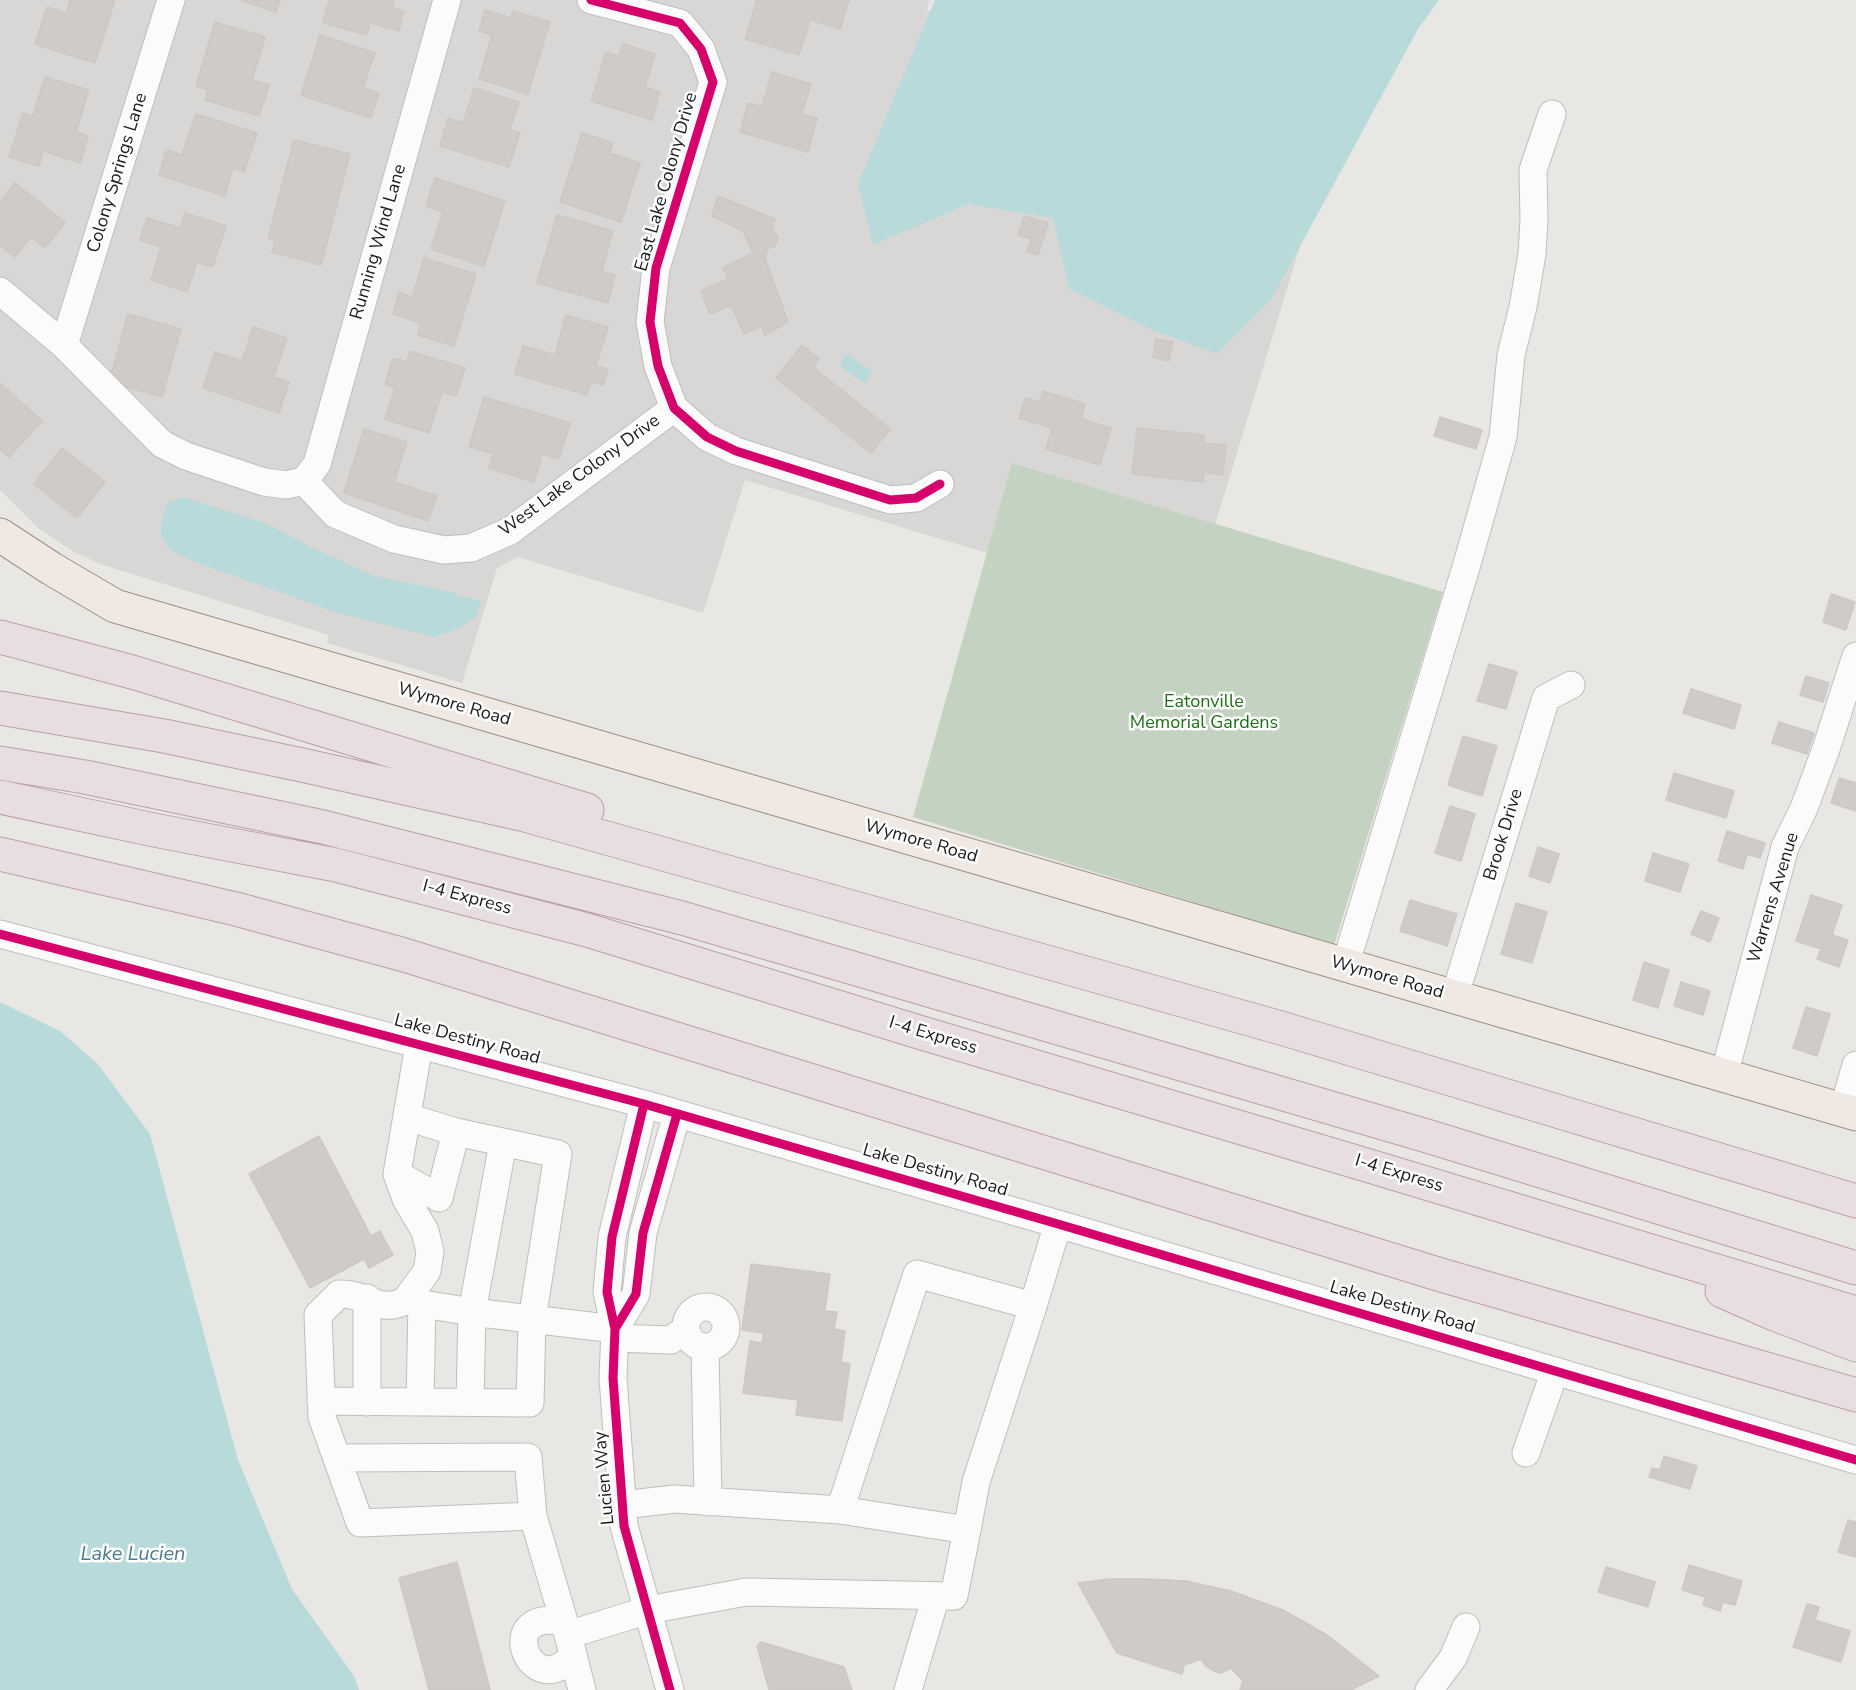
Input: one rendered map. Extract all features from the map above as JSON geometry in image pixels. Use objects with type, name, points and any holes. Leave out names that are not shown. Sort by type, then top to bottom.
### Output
[{"type":"highway","points":[[0,637],[132,672],[492,780],[625,823],[690,861]]},
{"type":"highway","points":[[0,652],[132,672]]},
{"type":"highway","points":[[0,708],[164,736],[525,815],[1281,1028],[1856,1201]]},
{"type":"highway","name":"I-4 Express","points":[[0,763],[85,777],[323,827],[670,915],[1394,1126],[1856,1268]]},
{"type":"highway","name":"I-4 Express","points":[[0,797],[336,865],[587,930],[922,1033],[1856,1313]]},
{"type":"highway","points":[[0,854],[236,909],[401,954],[1549,1308],[1856,1395]]},
{"type":"highway","points":[[0,874],[236,909]]},
{"type":"highway","points":[[1547,1174],[1584,1177],[1856,1244]]},
{"type":"highway","points":[[1586,1231],[1774,1314],[1856,1345]]},
{"type":"main road","name":"Wymore Road","points":[[0,536],[116,606],[1850,1112]]},
{"type":"street","name":"Colony Springs Lane","points":[[64,345],[171,0]]},
{"type":"street","name":"Running Wind Lane","points":[[304,481],[316,464],[447,0]]},
{"type":"street","name":"East Lake Colony Drive","points":[[591,0],[680,23],[701,49],[713,82],[656,268],[652,300],[650,322],[658,366],[674,408],[707,437],[736,451],[890,500],[916,498],[940,484]]},
{"type":"street","points":[[1345,966],[1503,438],[1511,355],[1523,307],[1532,254],[1533,170],[1552,114]]},
{"type":"street","points":[[0,291],[64,345],[162,444],[186,456],[264,482],[286,485],[304,481]]},
{"type":"street","name":"West Lake Colony Drive","points":[[304,481],[335,514],[393,539],[444,550],[471,548],[510,531],[674,408]]},
{"type":"street","name":"Warrens Avenue","points":[[1724,1075],[1785,847],[1804,808],[1826,749],[1856,656]]},
{"type":"street","name":"Brook Drive","points":[[1454,998],[1546,698],[1571,685]]},
{"type":"street","name":"Lake Destiny Road","points":[[0,934],[644,1104],[1856,1460]]},
{"type":"street","points":[[418,1045],[398,1174],[406,1199],[424,1231],[429,1252],[428,1271],[413,1302],[420,1402]]},
{"type":"street","points":[[1850,1112],[1856,1065]]},
{"type":"street","name":"Lucien Way","points":[[644,1104],[612,1237],[607,1292],[615,1334],[613,1378],[624,1526],[670,1690]]},
{"type":"street","name":"Lucien Way","points":[[615,1334],[636,1294],[643,1233],[677,1114]]},
{"type":"street","points":[[321,1401],[530,1403],[532,1320],[558,1154],[456,1132],[407,1117]]},
{"type":"street","points":[[398,1174],[439,1198],[456,1132]]},
{"type":"street","points":[[470,1402],[472,1312],[503,1143]]},
{"type":"street","points":[[568,1637],[648,1610],[746,1592],[954,1596],[976,1482],[1058,1224]]},
{"type":"street","points":[[840,1510],[917,1274],[1033,1306]]},
{"type":"street","points":[[533,1516],[360,1523],[322,1417],[318,1315],[339,1294],[351,1294],[367,1298],[381,1306],[413,1302],[615,1334],[671,1340],[686,1329]]},
{"type":"street","points":[[367,1298],[367,1402]]},
{"type":"street","points":[[706,1306],[718,1310],[726,1321],[725,1335],[716,1345],[705,1348],[691,1342],[686,1329],[686,1323],[693,1311],[706,1306]]},
{"type":"street","points":[[705,1348],[708,1502]]},
{"type":"street","points":[[1526,1453],[1555,1371]]},
{"type":"street","points":[[338,1458],[528,1457],[533,1516],[582,1690]]},
{"type":"street","points":[[624,1504],[674,1499],[840,1510],[967,1530]]},
{"type":"street","points":[[908,1690],[936,1596]]},
{"type":"street","points":[[1429,1690],[1453,1658],[1466,1627]]},
{"type":"shaded area","points":[[0,0],[929,0],[927,10],[1334,135],[1215,525],[1013,463],[987,553],[745,480],[703,613],[518,557],[497,568],[462,683],[327,643],[329,635],[103,565],[74,552],[38,528],[0,490]]},
{"type":"green space","name":"Eatonville Memorial Gardens","points":[[1012,463],[1443,592],[1334,945],[913,817]]},
{"type":"water","points":[[935,0],[1439,0],[1418,29],[1272,298],[1217,354],[1145,327],[1069,289],[1053,218],[968,204],[873,245],[858,184]]},
{"type":"water","points":[[847,354],[873,372],[865,384],[839,366]]},
{"type":"water","points":[[183,497],[265,523],[375,576],[447,591],[481,602],[476,617],[460,628],[434,637],[338,613],[198,563],[169,547],[161,534],[163,516],[168,503]]},
{"type":"water","name":"Lake Lucien","points":[[0,1002],[60,1031],[97,1063],[150,1134],[238,1460],[292,1589],[354,1676],[359,1690],[0,1690]]},
{"type":"building","points":[[70,0],[115,0],[95,63],[35,44],[47,7],[66,13]]},
{"type":"building","points":[[240,0],[280,0],[276,12]]},
{"type":"building","points":[[329,0],[394,0],[392,8],[404,11],[399,31],[370,23],[367,35],[323,23]]},
{"type":"building","points":[[757,0],[849,0],[840,29],[810,20],[799,55],[745,39]]},
{"type":"building","points":[[485,10],[511,18],[513,11],[550,22],[528,94],[479,79],[492,35],[479,31]]},
{"type":"building","points":[[215,22],[265,37],[252,80],[269,85],[259,116],[205,100],[208,90],[196,86]]},
{"type":"building","points":[[320,35],[375,53],[363,88],[379,93],[371,118],[301,95]]},
{"type":"building","points":[[623,44],[655,54],[645,87],[660,92],[652,120],[591,101],[606,52],[619,56]]},
{"type":"building","points":[[772,72],[811,84],[802,114],[817,118],[808,152],[740,132],[748,103],[762,107]]},
{"type":"building","points":[[45,77],[89,90],[76,132],[88,136],[80,163],[43,151],[39,166],[9,157],[23,113],[33,116]]},
{"type":"building","points":[[474,88],[519,102],[510,130],[520,133],[509,167],[440,146],[448,118],[463,123]]},
{"type":"building","points":[[196,114],[257,133],[244,172],[233,168],[225,196],[159,175],[166,150],[182,155]]},
{"type":"building","points":[[582,133],[613,143],[610,153],[640,163],[621,222],[560,202]]},
{"type":"building","points":[[294,140],[350,154],[321,265],[272,252],[275,240],[268,238]]},
{"type":"building","points":[[435,178],[505,201],[484,266],[431,249],[443,212],[426,206]]},
{"type":"building","points":[[15,183],[65,222],[45,248],[31,237],[15,257],[0,245],[0,202]]},
{"type":"building","points":[[718,196],[775,219],[772,228],[778,238],[775,246],[767,249],[765,258],[788,322],[765,335],[761,326],[744,334],[731,305],[710,314],[701,291],[728,279],[723,268],[753,253],[743,231],[712,216]]},
{"type":"building","points":[[185,213],[226,226],[213,267],[197,262],[187,292],[151,280],[161,247],[140,240],[147,218],[180,228]]},
{"type":"building","points":[[557,215],[613,231],[602,271],[615,275],[608,303],[537,283]]},
{"type":"building","points":[[1024,216],[1048,223],[1038,255],[1027,252],[1031,239],[1018,235]]},
{"type":"building","points":[[424,258],[476,274],[454,346],[418,335],[421,323],[393,314],[399,292],[412,297]]},
{"type":"building","points":[[128,314],[181,329],[162,397],[109,382]]},
{"type":"building","points":[[566,315],[608,327],[596,366],[608,369],[603,385],[591,382],[587,395],[515,374],[523,346],[555,355]]},
{"type":"building","points":[[253,327],[287,338],[274,377],[289,382],[279,413],[203,388],[215,352],[242,361]]},
{"type":"building","points":[[1156,339],[1173,342],[1169,361],[1153,357]]},
{"type":"building","points":[[802,345],[819,359],[813,367],[890,429],[871,453],[776,378]]},
{"type":"building","points":[[410,351],[465,368],[456,396],[442,392],[429,433],[385,419],[395,388],[385,384],[393,358],[407,362]]},
{"type":"building","points":[[0,383],[42,421],[9,457],[0,449]]},
{"type":"building","points":[[1043,391],[1085,404],[1081,419],[1111,428],[1100,465],[1046,449],[1052,428],[1019,418],[1025,398],[1040,402]]},
{"type":"building","points":[[484,397],[570,423],[559,459],[542,454],[534,482],[489,468],[493,454],[469,447]]},
{"type":"building","points":[[1440,417],[1482,430],[1476,449],[1434,436]]},
{"type":"building","points":[[1137,428],[1204,435],[1204,443],[1226,445],[1223,475],[1204,472],[1203,482],[1132,474]]},
{"type":"building","points":[[364,429],[407,442],[394,482],[437,496],[428,521],[344,493]]},
{"type":"building","points":[[62,448],[105,482],[77,518],[34,484]]},
{"type":"building","points":[[1831,594],[1855,602],[1846,630],[1823,622]]},
{"type":"building","points":[[1489,664],[1517,672],[1506,709],[1477,701]]},
{"type":"building","points":[[1806,676],[1829,683],[1823,702],[1800,695]]},
{"type":"building","points":[[1691,689],[1741,705],[1734,729],[1683,713]]},
{"type":"building","points":[[1779,722],[1814,733],[1807,754],[1772,743]]},
{"type":"building","points":[[1463,736],[1497,746],[1482,796],[1448,785]]},
{"type":"building","points":[[1674,773],[1734,791],[1726,818],[1666,800]]},
{"type":"building","points":[[1839,778],[1856,783],[1856,811],[1831,803]]},
{"type":"building","points":[[1450,806],[1475,814],[1461,861],[1435,853]]},
{"type":"building","points":[[1727,831],[1765,843],[1760,858],[1747,854],[1743,869],[1718,861]]},
{"type":"building","points":[[1538,847],[1559,854],[1550,883],[1529,876]]},
{"type":"building","points":[[1653,853],[1689,864],[1680,892],[1645,881]]},
{"type":"building","points":[[1811,895],[1842,905],[1832,935],[1848,940],[1839,967],[1817,959],[1821,949],[1796,941]]},
{"type":"building","points":[[1410,900],[1457,914],[1447,946],[1400,931]]},
{"type":"building","points":[[1516,903],[1547,912],[1532,963],[1501,954]]},
{"type":"building","points":[[1701,911],[1719,918],[1710,942],[1691,934]]},
{"type":"building","points":[[1644,962],[1669,970],[1658,1008],[1633,1000]]},
{"type":"building","points":[[1681,982],[1710,991],[1703,1015],[1674,1006]]},
{"type":"building","points":[[1806,1007],[1830,1014],[1817,1056],[1793,1048]]},
{"type":"building","points":[[319,1136],[371,1236],[380,1231],[393,1255],[369,1268],[364,1259],[310,1288],[249,1174]]},
{"type":"building","points":[[751,1264],[830,1274],[825,1311],[837,1312],[834,1329],[845,1331],[841,1362],[850,1364],[842,1421],[796,1415],[798,1400],[743,1393],[750,1341],[762,1343],[763,1333],[742,1330]]},
{"type":"building","points":[[1664,1456],[1697,1466],[1690,1489],[1649,1477],[1652,1468],[1660,1470]]},
{"type":"building","points":[[1848,1520],[1856,1522],[1856,1557],[1838,1552]]},
{"type":"building","points":[[457,1562],[490,1690],[429,1690],[399,1578]]},
{"type":"building","points":[[1689,1565],[1742,1581],[1735,1605],[1723,1602],[1720,1611],[1703,1605],[1705,1597],[1682,1590]]},
{"type":"building","points":[[1606,1567],[1655,1582],[1648,1607],[1598,1592]]},
{"type":"building","points":[[1109,1579],[1186,1581],[1231,1591],[1283,1610],[1327,1635],[1379,1676],[1351,1690],[1240,1690],[1243,1681],[1231,1668],[1221,1673],[1214,1671],[1201,1659],[1184,1665],[1182,1674],[1117,1653],[1078,1583]]},
{"type":"building","points":[[1807,1604],[1819,1607],[1815,1620],[1850,1631],[1841,1662],[1793,1647]]},
{"type":"building","points":[[761,1642],[844,1667],[852,1690],[769,1690],[757,1646]]},
{"type":"cycle path","points":[[591,0],[680,23],[701,49],[713,82],[656,268],[650,322],[658,366],[674,408],[707,437],[736,451],[890,500],[916,498],[940,484]]},
{"type":"cycle path","points":[[0,934],[644,1104],[1856,1460]]},
{"type":"cycle path","points":[[644,1104],[612,1237],[607,1292],[615,1329],[613,1378],[624,1526],[670,1690]]},
{"type":"cycle path","points":[[615,1329],[636,1294],[643,1233],[677,1114]]}]
